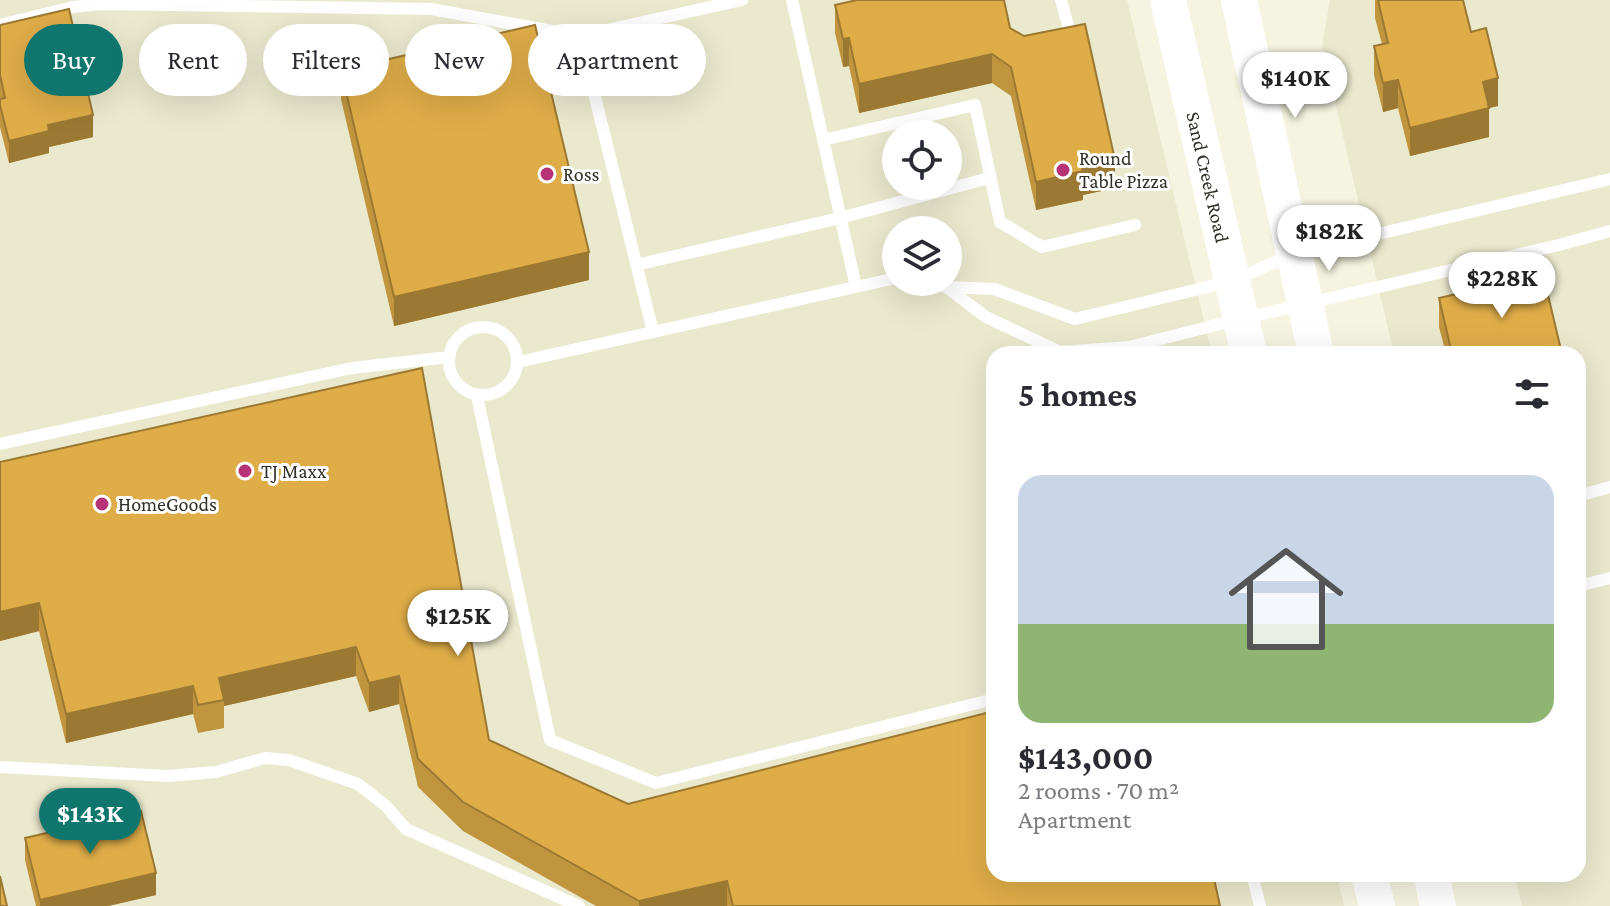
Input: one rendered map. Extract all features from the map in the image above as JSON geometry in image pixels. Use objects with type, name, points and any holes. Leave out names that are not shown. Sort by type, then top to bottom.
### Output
[{"type":"main road","name":"Sand Creek Road","points":[[1168,0],[1247,346]]},
{"type":"main road","points":[[1239,0],[1314,346]]},
{"type":"main road","points":[[1371,882],[1377,906]]},
{"type":"main road","points":[[1433,882],[1438,906]]},
{"type":"lane","points":[[634,24],[742,0]]},
{"type":"lane","points":[[792,0],[856,287]]},
{"type":"lane","points":[[1061,0],[1069,29]]},
{"type":"lane","points":[[0,25],[73,7],[101,4],[431,9],[528,27]]},
{"type":"lane","points":[[595,96],[653,332]]},
{"type":"lane","points":[[823,140],[975,105],[1000,222],[1042,247],[1135,225]]},
{"type":"lane","points":[[636,265],[840,218],[989,178]]},
{"type":"lane","points":[[962,288],[994,289],[1075,319],[1232,281],[1294,254],[1610,179]]},
{"type":"lane","points":[[1133,346],[1610,231]]},
{"type":"lane","points":[[518,362],[882,281]]},
{"type":"lane","points":[[958,296],[986,317],[1047,346]]},
{"type":"lane","points":[[480,327],[502,332],[516,350],[518,362],[512,381],[497,394],[487,396],[467,392],[452,377],[449,368],[452,346],[468,330],[480,327]]},
{"type":"lane","points":[[0,444],[352,368],[449,357]]},
{"type":"lane","points":[[477,396],[550,740],[656,783],[986,701]]},
{"type":"lane","points":[[1586,494],[1610,487]]},
{"type":"lane","points":[[1586,584],[1610,578]]},
{"type":"lane","points":[[0,767],[167,776],[216,772],[265,758],[289,760],[358,784],[386,806],[406,829],[579,906]]},
{"type":"lane","points":[[1254,882],[1260,906]]},
{"type":"shaded area","points":[[0,0],[1127,0],[1210,346],[986,346],[986,882],[1339,882],[1344,906],[0,906]]},
{"type":"shaded area","points":[[1330,0],[1610,0],[1610,906],[1522,906],[1516,882],[1586,882],[1586,346],[1392,346],[1322,46]]},
{"type":"building","points":[[857,0],[1004,0],[1010,28],[1024,36],[1085,24],[1115,160],[1036,182],[1011,67],[992,54],[859,84],[849,38],[843,39],[835,5]]},
{"type":"building","points":[[1378,0],[1463,0],[1471,32],[1486,28],[1498,78],[1483,82],[1489,108],[1410,128],[1398,80],[1383,83],[1374,46],[1388,43]]},
{"type":"building","points":[[69,9],[72,24],[24,24],[24,96],[89,96],[93,115],[48,125],[49,131],[9,141],[0,105],[0,99],[5,98],[0,75],[0,25]]},
{"type":"building","points":[[528,27],[528,96],[552,96],[589,252],[394,297],[347,96],[389,96],[389,59],[405,55],[405,96],[512,96],[512,30]]},
{"type":"building","points":[[1543,274],[1560,346],[1450,346],[1439,298]]},
{"type":"building","points":[[422,368],[489,740],[628,804],[986,713],[986,882],[1215,882],[1220,906],[733,906],[727,881],[639,901],[463,802],[418,759],[399,676],[369,683],[356,647],[219,678],[224,700],[198,705],[193,686],[66,714],[39,603],[0,612],[0,462]]},
{"type":"building","points":[[141,811],[156,873],[40,900],[25,838]]},
{"type":"building","points":[[0,876],[7,906],[0,906]]},
{"type":"place","name":"Round Table Pizza","points":[[1063,170]]},
{"type":"place","name":"Ross","points":[[547,174]]},
{"type":"place","name":"TJ Maxx","points":[[245,471]]},
{"type":"place","name":"HomeGoods","points":[[102,504]]}]
